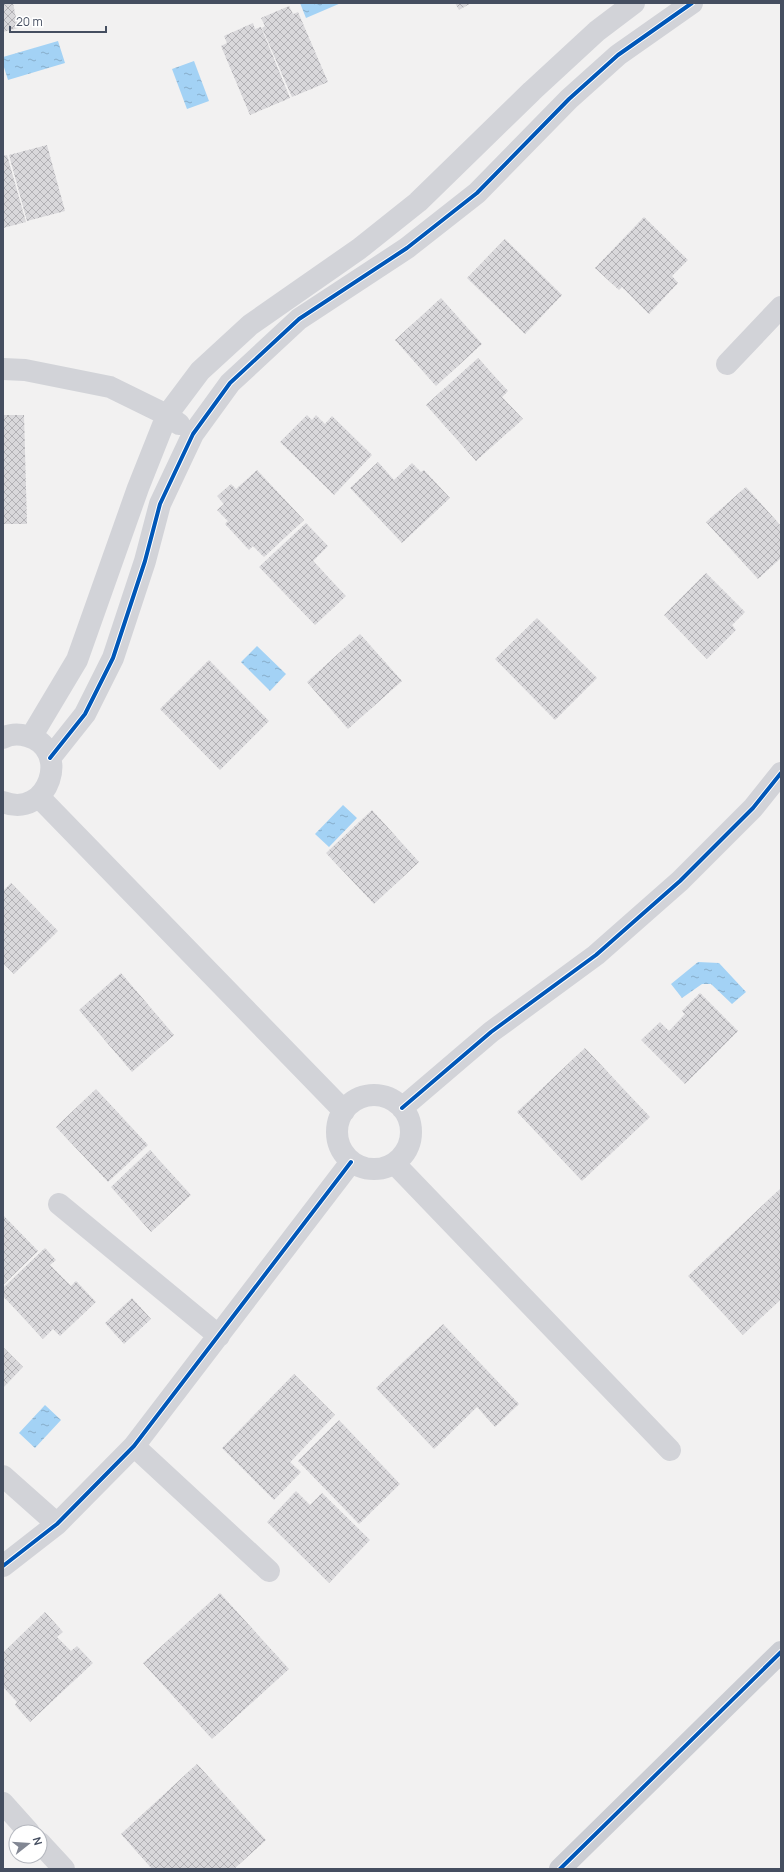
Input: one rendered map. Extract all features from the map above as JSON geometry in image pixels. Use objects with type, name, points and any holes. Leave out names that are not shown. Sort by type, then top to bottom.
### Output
[{"type":"main road","points":[[560,1869],[781,1652]]},
{"type":"street","points":[[31,737],[77,660],[138,488],[167,415],[200,371],[250,325],[358,249],[418,202],[597,30],[634,3]]},
{"type":"street","points":[[50,758],[85,714],[113,658],[145,561],[160,504],[192,434],[230,383],[299,319],[407,248],[477,193],[569,99],[618,55],[692,3]]},
{"type":"street","points":[[727,364],[781,307]]},
{"type":"street","points":[[3,369],[25,370],[110,387],[167,415],[192,434]]},
{"type":"street","points":[[3,738],[19,734],[31,737],[43,746],[50,758],[52,770],[50,782],[39,797],[31,802],[19,805],[3,802]]},
{"type":"street","points":[[402,1108],[491,1032],[596,955],[680,881],[753,808],[781,773]]},
{"type":"street","points":[[39,797],[344,1111]]},
{"type":"street","points":[[380,1095],[393,1100],[402,1108],[410,1123],[412,1136],[404,1155],[394,1164],[381,1169],[368,1169],[351,1162],[344,1154],[338,1142],[337,1129],[344,1111],[351,1103],[362,1097],[380,1095]]},
{"type":"street","points":[[3,1566],[57,1524],[134,1446],[351,1162]]},
{"type":"street","points":[[394,1164],[670,1450]]},
{"type":"street","points":[[59,1204],[219,1336]]},
{"type":"street","points":[[134,1446],[269,1571]]},
{"type":"street","points":[[3,1476],[57,1524]]},
{"type":"street","points":[[3,1803],[23,1824]]},
{"type":"street","points":[[48,1852],[64,1869]]},
{"type":"water","points":[[300,3],[341,3],[306,18]]},
{"type":"water","points":[[58,41],[65,63],[8,80],[3,64],[3,57]]},
{"type":"water","points":[[194,61],[209,101],[187,109],[172,69]]},
{"type":"water","points":[[257,646],[286,674],[270,691],[241,662]]},
{"type":"water","points":[[343,805],[357,818],[329,847],[315,834]]},
{"type":"water","points":[[698,962],[719,963],[746,992],[732,1004],[711,984],[702,984],[682,998],[671,984]]},
{"type":"water","points":[[45,1405],[61,1420],[35,1448],[19,1433]]},
{"type":"building","points":[[3,3],[13,3],[18,28],[3,32]]},
{"type":"building","points":[[455,3],[471,3],[459,10]]},
{"type":"building","points":[[289,6],[293,14],[298,12],[328,82],[292,97],[262,28],[265,26],[261,18]]},
{"type":"building","points":[[253,23],[255,29],[261,27],[290,98],[250,115],[221,46],[227,43],[224,36]]},
{"type":"building","points":[[47,145],[65,211],[27,221],[9,155]]},
{"type":"building","points":[[7,155],[26,222],[3,228],[3,156]]},
{"type":"building","points":[[644,217],[688,260],[672,276],[678,283],[649,314],[622,287],[619,290],[595,268]]},
{"type":"building","points":[[505,239],[562,295],[525,334],[467,278]]},
{"type":"building","points":[[441,298],[482,344],[436,386],[395,340]]},
{"type":"building","points":[[478,358],[508,391],[502,397],[523,419],[476,461],[426,405]]},
{"type":"building","points":[[3,415],[24,415],[27,524],[3,524]]},
{"type":"building","points":[[307,415],[312,420],[316,415],[325,424],[332,416],[372,455],[334,495],[280,442]]},
{"type":"building","points":[[378,462],[394,480],[412,463],[421,472],[424,470],[450,498],[402,543],[350,488]]},
{"type":"building","points":[[257,470],[304,520],[264,557],[253,546],[249,550],[225,524],[228,521],[217,510],[224,504],[217,496],[231,484],[236,489]]},
{"type":"building","points":[[746,487],[781,526],[781,558],[758,579],[706,522]]},
{"type":"building","points":[[306,523],[328,546],[313,561],[346,596],[315,625],[259,567]]},
{"type":"building","points":[[706,573],[745,612],[732,625],[736,630],[707,659],[664,615]]},
{"type":"building","points":[[537,618],[597,678],[555,720],[495,659]]},
{"type":"building","points":[[360,634],[402,681],[348,729],[307,682]]},
{"type":"building","points":[[209,660],[269,721],[220,770],[160,709]]},
{"type":"building","points":[[372,810],[419,862],[374,904],[326,853]]},
{"type":"building","points":[[11,883],[58,931],[14,974],[3,963],[3,891]]},
{"type":"building","points":[[121,973],[174,1035],[132,1072],[79,1010]]},
{"type":"building","points":[[700,993],[738,1031],[685,1084],[641,1040],[660,1022],[669,1031],[685,1014],[682,1011]]},
{"type":"building","points":[[585,1048],[650,1117],[582,1181],[517,1112]]},
{"type":"building","points":[[96,1089],[148,1145],[108,1182],[56,1127]]},
{"type":"building","points":[[150,1150],[191,1195],[151,1232],[111,1187]]},
{"type":"building","points":[[781,1188],[781,1299],[743,1335],[688,1276]]},
{"type":"building","points":[[3,1215],[38,1251],[3,1285]]},
{"type":"building","points":[[45,1248],[56,1260],[50,1265],[71,1286],[76,1281],[96,1302],[60,1336],[53,1329],[43,1339],[3,1296],[3,1288]]},
{"type":"building","points":[[132,1298],[151,1319],[124,1344],[105,1323]]},
{"type":"building","points":[[443,1324],[519,1404],[495,1427],[477,1407],[434,1449],[376,1388]]},
{"type":"building","points":[[3,1347],[23,1367],[3,1388]]},
{"type":"building","points":[[294,1374],[335,1415],[290,1462],[301,1472],[274,1500],[222,1448]]},
{"type":"building","points":[[339,1420],[400,1484],[359,1524],[298,1461]]},
{"type":"building","points":[[296,1491],[310,1505],[322,1493],[370,1540],[329,1583],[267,1522]]},
{"type":"building","points":[[220,1593],[289,1669],[212,1739],[143,1663]]},
{"type":"building","points":[[45,1612],[63,1632],[57,1637],[71,1651],[77,1646],[93,1663],[30,1722],[15,1705],[17,1702],[3,1687],[3,1653]]},
{"type":"building","points":[[197,1764],[266,1840],[234,1869],[152,1869],[121,1834]]},
{"type":"cycle path","points":[[50,758],[85,714],[113,658],[145,561],[160,504],[193,434],[230,383],[299,319],[407,248],[477,193],[569,99],[618,55],[692,3]]},
{"type":"cycle path","points":[[402,1108],[491,1032],[596,955],[680,881],[753,808],[781,773]]},
{"type":"cycle path","points":[[3,1566],[57,1524],[134,1446],[351,1162]]},
{"type":"cycle path","points":[[560,1869],[781,1652]]}]
